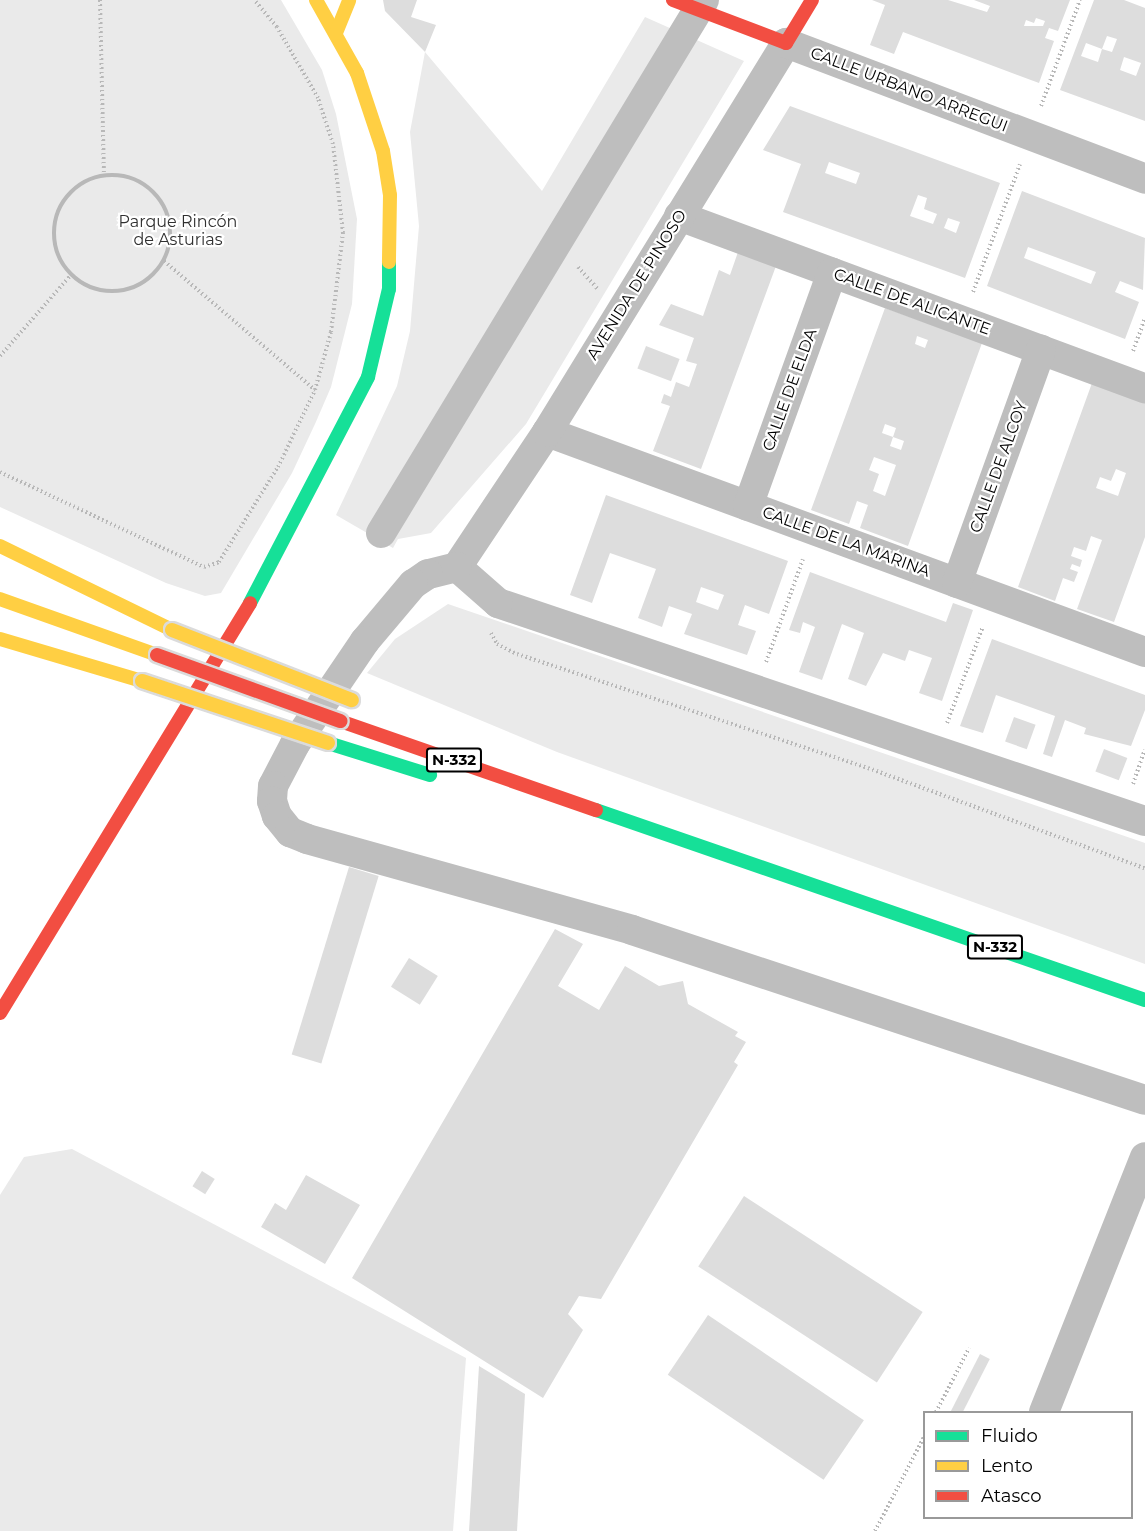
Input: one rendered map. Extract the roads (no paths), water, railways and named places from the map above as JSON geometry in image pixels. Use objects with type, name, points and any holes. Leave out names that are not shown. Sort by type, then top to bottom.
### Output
[{"type":"main road","points":[[0,1013],[258,590],[368,377],[389,289],[390,195],[373,115],[336,33],[316,0]]},
{"type":"main road","points":[[336,33],[350,0]]},
{"type":"main road","name":"AVENIDA DE PINOSO","points":[[786,43],[812,0]]},
{"type":"main road","name":"CALLE URBANO ARREGUI","points":[[692,3],[786,43]]},
{"type":"main road","points":[[0,546],[172,630],[357,702]]},
{"type":"main road","name":"N-332","points":[[0,599],[340,722],[568,798],[1145,1000]]},
{"type":"main road","points":[[0,639],[141,681],[442,779]]},
{"type":"main road","name":"N-332","points":[[439,739],[568,798]]},
{"type":"main road","points":[[647,844],[772,884],[846,895]]},
{"type":"street","points":[[381,533],[555,243],[692,3]]},
{"type":"street","name":"CALLE URBANO ARREGUI","points":[[786,43],[1145,179]]},
{"type":"street","name":"AVENIDA DE PINOSO","points":[[457,567],[547,432],[786,43]]},
{"type":"street","name":"CALLE DE ALICANTE","points":[[679,216],[1145,388]]},
{"type":"street","name":"CALLE DE ELDA","points":[[748,506],[832,273]]},
{"type":"street","name":"CALLE DE ALCOY","points":[[957,583],[1041,350]]},
{"type":"street","name":"CALLE DE LA MARINA","points":[[547,432],[1145,652]]},
{"type":"street","points":[[1145,820],[498,603],[457,567],[428,574],[413,584],[364,641],[295,744],[273,786],[272,801],[290,832],[632,930],[1145,1100]]},
{"type":"street","points":[[1045,1411],[1145,1157]]},
{"type":"park label","name":"Parque Rincón de Asturias","points":[[178,231]]}]
